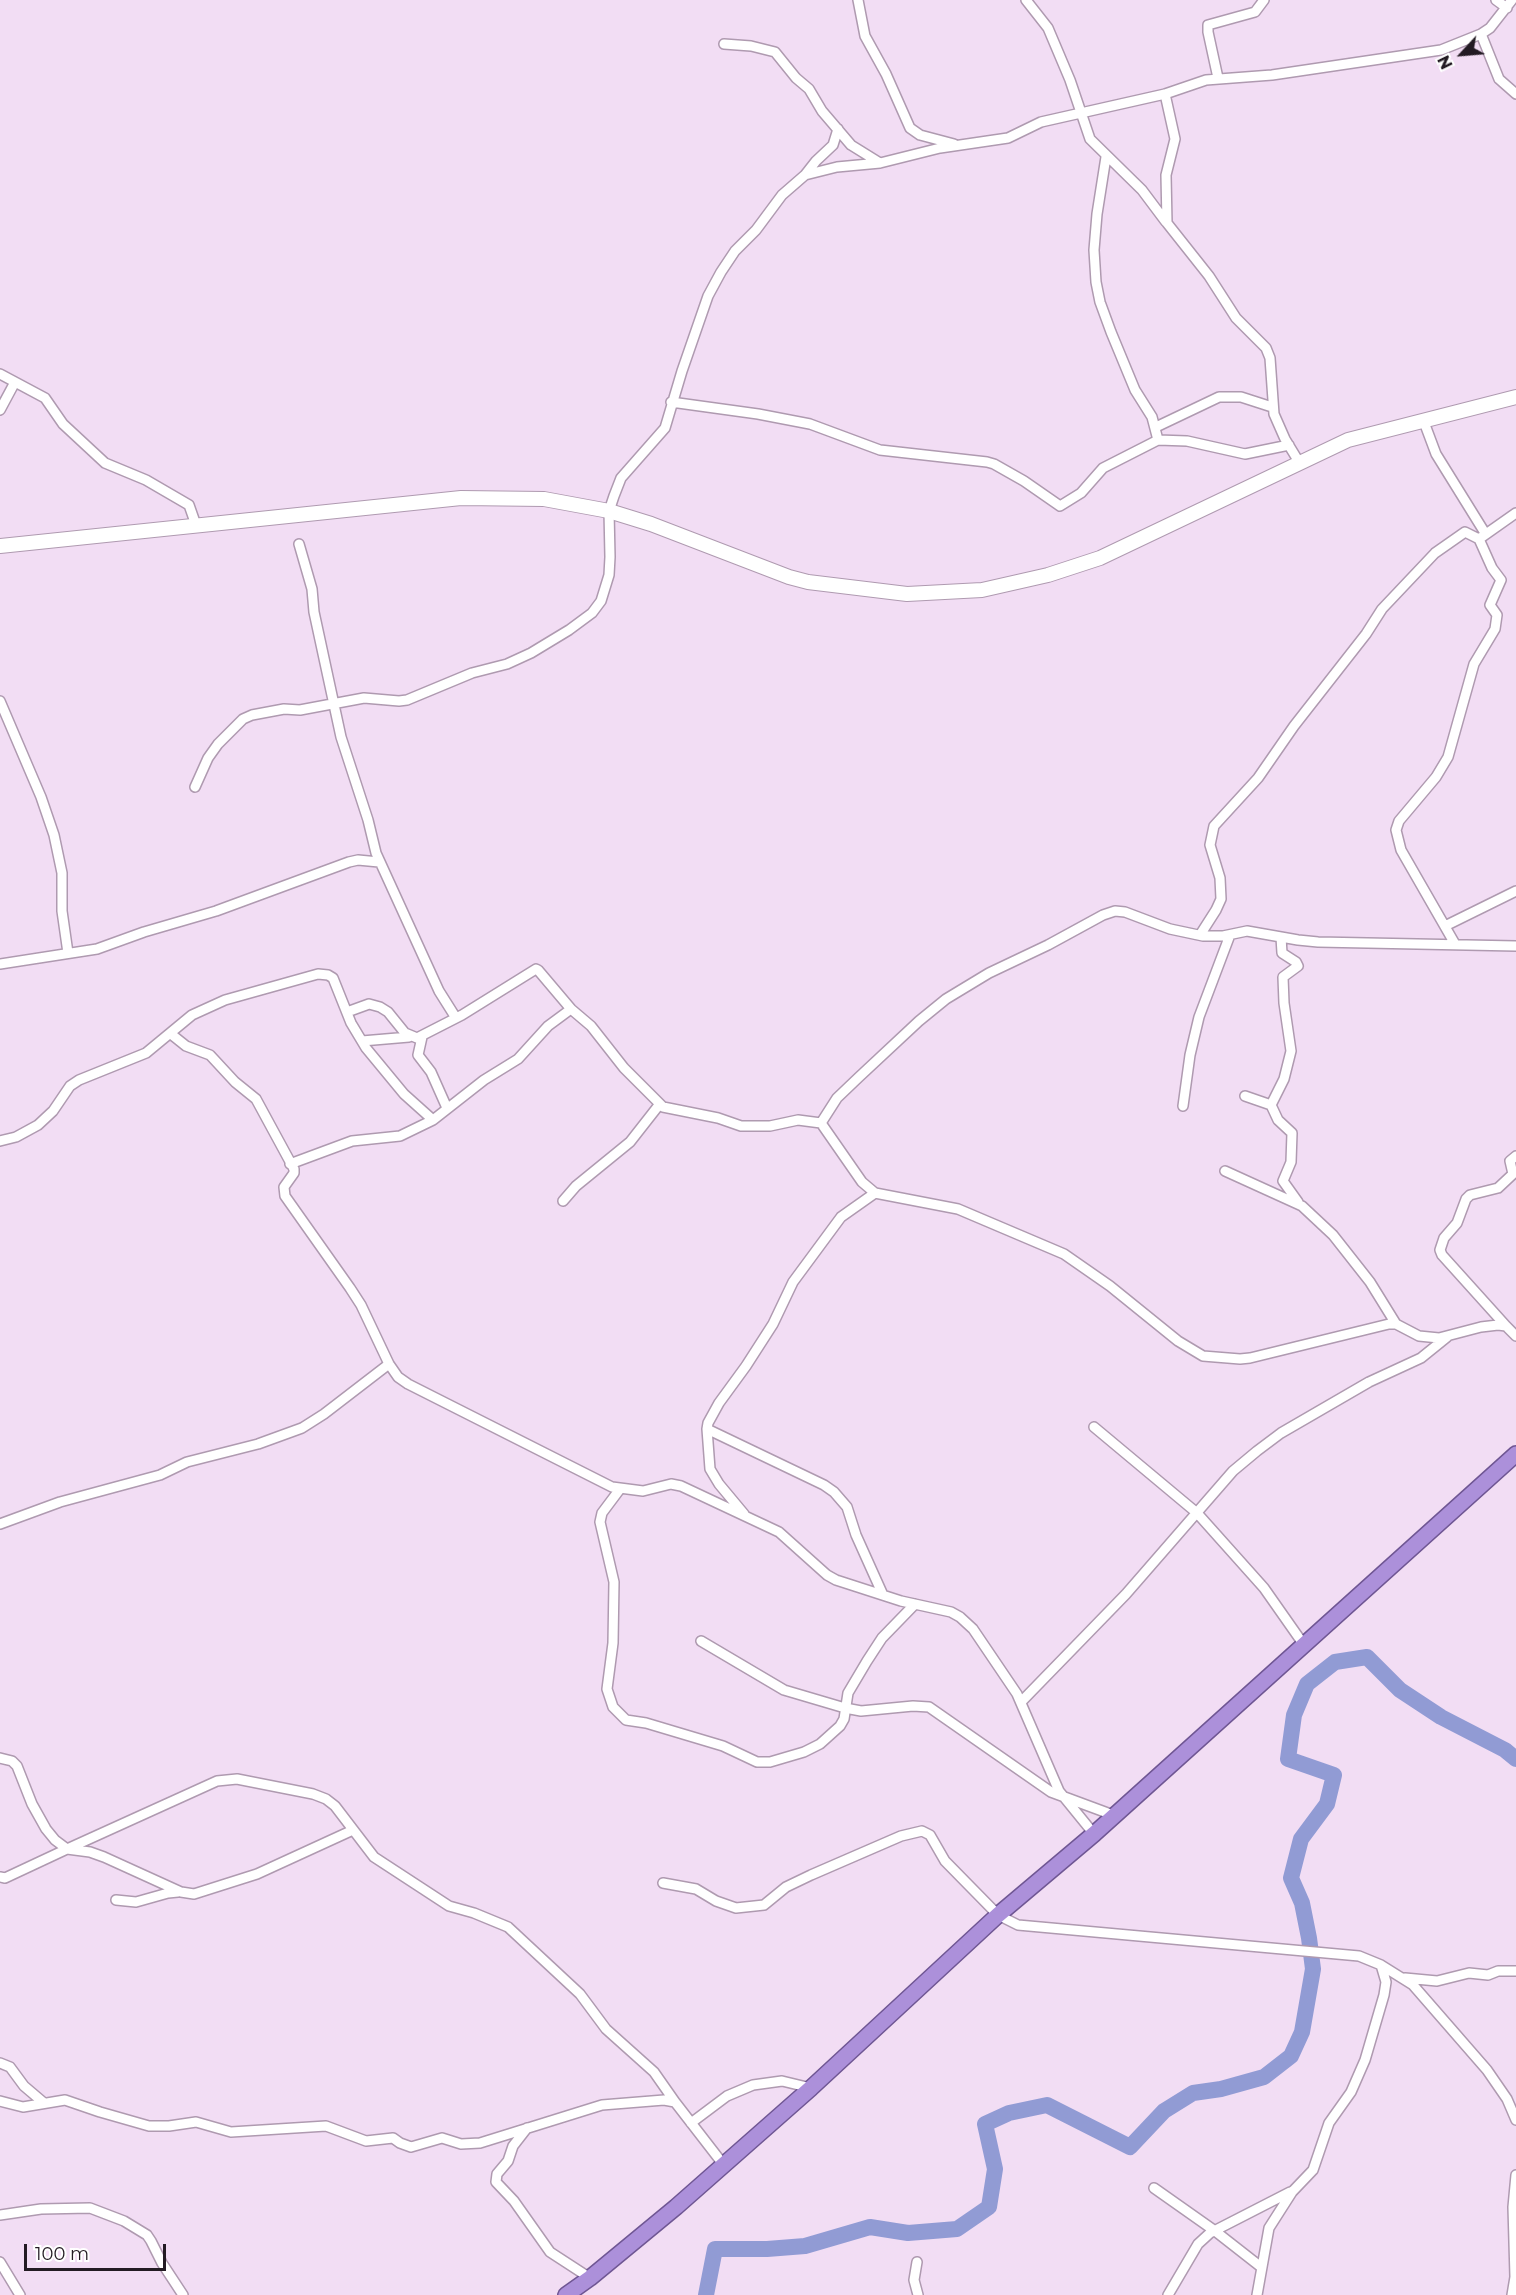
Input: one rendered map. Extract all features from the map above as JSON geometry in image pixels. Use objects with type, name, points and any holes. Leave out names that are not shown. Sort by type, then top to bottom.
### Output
[{"type":"highway","points":[[566,2295],[676,2207],[811,2088],[998,1915],[1094,1834],[1516,1454]]},
{"type":"main road","points":[[0,546],[461,498],[544,498],[609,510],[665,528],[789,578],[808,582],[907,594],[982,590],[1048,575],[1100,558],[1348,440],[1516,397]]},
{"type":"street","points":[[858,0],[865,36],[886,74],[910,128],[920,135],[958,146]]},
{"type":"street","points":[[1026,0],[1048,28],[1082,111],[1090,139],[1142,190],[1209,276],[1236,318],[1266,348],[1270,358],[1272,407],[1285,439],[1299,462]]},
{"type":"street","points":[[806,175],[837,167],[880,164],[958,146],[1008,138],[1041,122],[1165,94],[1218,78],[1272,75],[1440,51],[1482,34],[1499,19],[1509,4],[1497,0]]},
{"type":"street","points":[[1218,78],[1208,25],[1255,12],[1262,1]]},
{"type":"street","points":[[1482,34],[1499,80],[1516,94]]},
{"type":"street","points":[[724,44],[751,46],[775,52],[796,78],[809,89],[822,111],[838,129],[859,151],[880,164]]},
{"type":"street","points":[[1165,94],[1175,140],[1166,175],[1167,223]]},
{"type":"street","points":[[195,787],[208,758],[218,744],[243,719],[252,715],[372,698],[399,701],[407,699],[472,673],[507,664],[531,653],[592,613],[601,601],[609,575],[609,510],[621,478],[665,428],[671,402],[708,296],[721,272],[782,195],[806,175],[832,145],[838,129]]},
{"type":"street","points":[[1106,157],[1094,250],[1096,282],[1100,302],[1123,364],[1156,427],[1158,440]]},
{"type":"street","points":[[0,374],[45,398],[63,424],[105,463],[146,480],[189,505],[196,525]]},
{"type":"street","points":[[0,410],[15,382]]},
{"type":"street","points":[[1156,427],[1219,397],[1241,397],[1272,407]]},
{"type":"street","points":[[671,402],[810,424],[880,450],[987,462],[1024,481],[1060,506],[1081,493],[1103,468],[1158,440],[1187,441],[1245,454],[1289,445]]},
{"type":"street","points":[[1424,422],[1436,454],[1482,536],[1492,568],[1501,580],[1490,605],[1497,615],[1495,629],[1474,664],[1448,757],[1436,777],[1399,821],[1396,830],[1401,850],[1455,944]]},
{"type":"street","points":[[1200,935],[1221,899],[1220,878],[1210,845],[1214,826],[1258,778],[1293,726],[1366,634],[1382,609],[1435,553],[1465,532],[1482,536],[1516,513]]},
{"type":"street","points":[[299,544],[312,589],[314,612],[341,737],[379,862],[438,991],[456,1018]]},
{"type":"street","points":[[0,700],[41,797],[54,836],[62,873],[62,911],[68,953]]},
{"type":"street","points":[[0,964],[104,947],[349,862],[367,860],[379,862]]},
{"type":"street","points":[[1445,926],[1516,891]]},
{"type":"street","points":[[821,1123],[837,1098],[946,999],[973,981],[1114,911],[1125,912],[1170,928],[1200,935],[1230,935],[1247,931],[1318,942],[1516,946]]},
{"type":"street","points":[[1183,1106],[1190,1055],[1199,1017],[1230,935]]},
{"type":"street","points":[[1271,1105],[1284,1079],[1291,1051],[1284,1003],[1283,977],[1298,966],[1296,962],[1282,953],[1281,936]]},
{"type":"street","points":[[362,1041],[422,1037],[536,969],[571,1009],[591,1026],[624,1068],[659,1105],[741,1126],[770,1126],[798,1120],[821,1123],[862,1182],[875,1193],[958,1209],[1064,1254],[1110,1286],[1178,1341],[1203,1356],[1250,1358],[1335,1336],[1396,1324]]},
{"type":"street","points":[[0,1141],[16,1137],[38,1125],[53,1111],[70,1086],[78,1080],[146,1053],[192,1015],[211,1005],[318,974],[333,978],[362,1041],[404,1094],[433,1120]]},
{"type":"street","points":[[347,1012],[369,1004],[380,1006],[409,1037]]},
{"type":"street","points":[[290,1164],[352,1142],[400,1136],[433,1120],[484,1080],[518,1059],[548,1026],[571,1009]]},
{"type":"street","points":[[171,1034],[186,1046],[210,1055],[235,1082],[251,1094],[294,1173],[284,1187],[285,1196],[361,1305],[389,1364],[398,1377],[612,1488],[643,1491],[675,1485],[779,1532],[826,1575],[843,1583],[951,1612],[967,1623],[989,1652],[1021,1702],[1064,1798],[1094,1834]]},
{"type":"street","points":[[422,1037],[418,1055],[431,1072],[447,1108]]},
{"type":"street","points":[[1245,1096],[1271,1105],[1278,1120],[1291,1131],[1293,1136],[1290,1165],[1283,1181],[1299,1204],[1333,1234],[1370,1282],[1396,1324],[1419,1336],[1447,1337],[1481,1327],[1506,1326]]},
{"type":"street","points":[[563,1201],[576,1186],[630,1142],[659,1105]]},
{"type":"street","points":[[1516,1156],[1510,1161],[1513,1174],[1498,1188],[1466,1199],[1457,1223],[1444,1238],[1440,1250],[1442,1256],[1516,1336]]},
{"type":"street","points":[[1225,1171],[1299,1204]]},
{"type":"street","points":[[747,1518],[719,1484],[710,1469],[707,1429],[718,1403],[746,1366],[773,1324],[793,1282],[841,1217],[875,1193]]},
{"type":"street","points":[[1021,1702],[1126,1594],[1233,1472],[1281,1433],[1369,1382],[1421,1358],[1447,1337]]},
{"type":"street","points":[[0,1524],[60,1502],[160,1475],[187,1462],[258,1444],[302,1428],[389,1364]]},
{"type":"street","points":[[1094,1427],[1197,1514],[1264,1588],[1304,1645]]},
{"type":"street","points":[[707,1429],[824,1485],[834,1492],[847,1508],[856,1535],[883,1595]]},
{"type":"street","points":[[620,1489],[602,1513],[600,1522],[614,1582],[613,1643],[607,1689],[613,1707],[622,1718],[723,1746],[747,1759],[764,1763],[804,1752],[820,1744],[840,1726],[855,1680],[882,1638],[915,1604]]},
{"type":"street","points":[[701,1641],[784,1690],[845,1708],[861,1711],[913,1706],[929,1707],[1051,1792],[1113,1815]]},
{"type":"street","points":[[0,1758],[12,1761],[17,1766],[32,1804],[46,1830],[67,1849],[104,1857],[181,1892]]},
{"type":"street","points":[[2,1879],[206,1785],[228,1779],[313,1794],[326,1799],[335,1806],[374,1857],[449,1906],[508,1927],[580,1994],[606,2029],[654,2072],[723,2164]]},
{"type":"street","points":[[116,1900],[136,1902],[168,1893],[194,1894],[257,1874],[353,1830]]},
{"type":"street","points":[[663,1883],[696,1889],[716,1901],[736,1908],[764,1905],[786,1887],[811,1875],[901,1836],[922,1831],[930,1835],[945,1861],[998,1915],[1018,1925],[1359,1956],[1381,1965],[1405,1978],[1487,2070],[1507,2099],[1516,2120]]},
{"type":"street","points":[[1257,2295],[1269,2228],[1292,2192],[1313,2170],[1329,2123],[1351,2092],[1365,2060],[1384,1995],[1386,1982],[1381,1965]]},
{"type":"street","points":[[1405,1978],[1437,1981],[1469,1973],[1488,1975],[1498,1971],[1516,1971]]},
{"type":"street","points":[[0,2063],[10,2067],[24,2086],[44,2103]]},
{"type":"street","points":[[691,2123],[727,2096],[753,2085],[782,2081],[811,2088]]},
{"type":"street","points":[[0,2101],[23,2108],[65,2100],[149,2126],[196,2122],[236,2132],[326,2126],[366,2140],[393,2138],[411,2146],[442,2138],[461,2144],[471,2144],[602,2105],[655,2100],[675,2102]]},
{"type":"street","points":[[526,2128],[513,2146],[508,2161],[497,2174],[496,2182],[514,2201],[550,2252],[590,2278]]},
{"type":"street","points":[[1512,2295],[1515,2277],[1513,2217],[1516,2175]]},
{"type":"street","points":[[1154,2188],[1261,2267]]},
{"type":"street","points":[[1168,2295],[1198,2244],[1215,2231],[1292,2192]]},
{"type":"street","points":[[0,2215],[41,2209],[90,2208],[124,2221],[147,2235],[183,2295]]},
{"type":"street","points":[[0,2262],[20,2295]]},
{"type":"street","points":[[917,2262],[914,2280],[918,2295]]},
{"type":"waterway","points":[[706,2295],[715,2249],[805,2246],[870,2227],[908,2233],[957,2229],[989,2207],[995,2169],[985,2124],[1009,2113],[1047,2105],[1130,2147],[1164,2111],[1193,2093],[1221,2089],[1264,2077],[1291,2056],[1302,2032],[1313,1969],[1302,1903],[1291,1878],[1301,1839],[1327,1804],[1334,1775],[1288,1759],[1294,1715],[1307,1684],[1335,1662],[1367,1657],[1400,1690],[1441,1717],[1505,1750],[1516,1759]]}]
